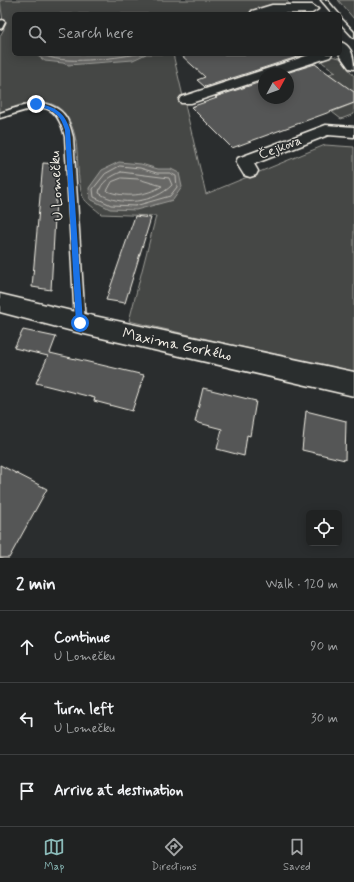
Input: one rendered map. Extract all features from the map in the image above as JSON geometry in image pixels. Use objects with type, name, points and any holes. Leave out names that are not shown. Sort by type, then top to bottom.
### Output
[{"type":"street","points":[[264,12],[272,10],[311,8]]},
{"type":"street","points":[[342,50],[354,65]]},
{"type":"street","points":[[283,68],[319,56]]},
{"type":"street","points":[[186,100],[258,76]]},
{"type":"street","name":"Čejkova","points":[[250,171],[244,162],[354,119]]},
{"type":"street","name":"Čejkova","points":[[326,130],[354,132]]},
{"type":"street","name":"Maxima Gorkého","points":[[0,303],[80,323],[354,384]]},
{"type":"lane","points":[[324,0],[334,12]]},
{"type":"lane","points":[[342,21],[354,36]]},
{"type":"lane","name":"U Lomečku","points":[[0,116],[26,106],[44,105],[51,107],[66,124],[69,137],[80,323]]},
{"type":"shaded area","points":[[0,0],[286,0],[292,7],[266,9],[255,12],[12,12],[12,56],[173,56],[206,194],[325,145],[354,147],[354,373],[129,321],[156,216],[101,214],[86,201],[83,197],[79,182],[75,136],[70,122],[63,112],[55,105],[45,102],[35,102],[24,104],[0,113],[0,36],[4,29]]},
{"type":"shaded area","points":[[338,0],[354,0],[354,19]]},
{"type":"shaded area","points":[[330,56],[340,58],[354,76],[354,102],[329,74],[336,72],[323,63],[320,58]]},
{"type":"shaded area","points":[[354,103],[354,114],[341,119],[332,112]]},
{"type":"water","points":[[38,56],[142,56],[133,60],[68,65],[45,61]]},
{"type":"water","points":[[119,162],[141,164],[158,169],[171,169],[179,173],[182,187],[173,200],[136,210],[110,209],[90,199],[89,188],[102,170]]},
{"type":"building","points":[[182,56],[300,56],[263,68],[258,68],[258,70],[205,87],[197,80],[205,77]]},
{"type":"building","points":[[315,64],[354,92],[354,103],[232,148],[191,107],[217,98],[215,97],[258,83],[258,104],[294,104],[294,71]]},
{"type":"building","points":[[43,163],[58,164],[51,290],[32,287]]},
{"type":"building","points":[[135,216],[151,218],[125,303],[106,300]]},
{"type":"building","points":[[23,330],[56,337],[50,353],[144,375],[132,411],[94,401],[95,398],[36,383],[48,356],[14,348]]},
{"type":"building","points":[[203,388],[256,401],[250,436],[247,435],[244,456],[217,449],[222,429],[195,422]]},
{"type":"building","points":[[306,411],[346,421],[345,460],[302,450]]},
{"type":"building","points":[[0,465],[47,489],[9,558],[0,558]]},
{"type":"route","points":[[36,104],[51,107],[66,124],[68,130],[80,323]]}]
